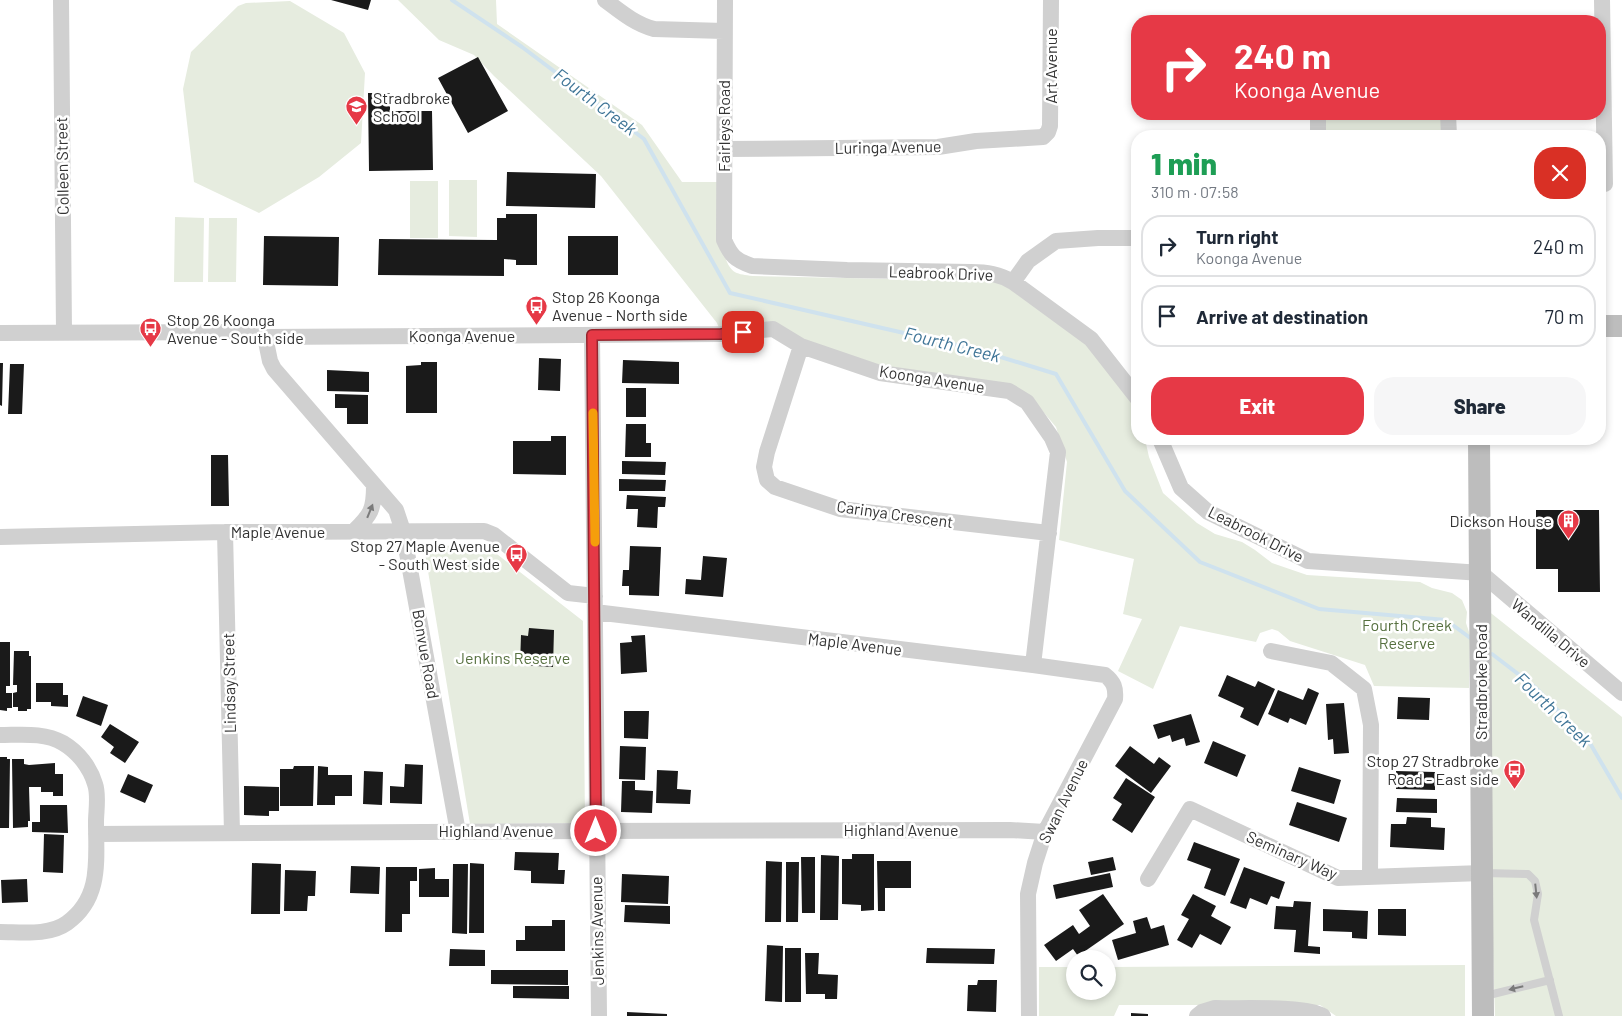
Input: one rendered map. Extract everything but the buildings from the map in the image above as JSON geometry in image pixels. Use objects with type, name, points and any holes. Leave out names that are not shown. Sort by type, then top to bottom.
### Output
[{"type":"main road","points":[[1606,326],[1622,326]]},
{"type":"main road","name":"Stradbroke Road","points":[[1479,445],[1482,1006]]},
{"type":"street","name":"Colleen Street","points":[[60,0],[64,332]]},
{"type":"street","points":[[605,0],[629,18],[654,29],[724,31]]},
{"type":"street","name":"Fairleys Road","points":[[725,0],[724,240],[729,252]]},
{"type":"street","name":"Art Avenue","points":[[1048,132],[1050,126],[1051,0]]},
{"type":"street","points":[[1602,0],[1602,15]]},
{"type":"street","name":"Luringa Avenue","points":[[725,149],[938,146],[976,141],[1043,137],[1048,132]]},
{"type":"street","points":[[1014,282],[1028,261],[1056,241],[1131,238]]},
{"type":"street","name":"Leabrook Drive","points":[[729,252],[737,261],[752,266],[847,270],[988,272],[1001,275],[1014,282],[1091,339],[1131,390]]},
{"type":"street","name":"Koonga Avenue","points":[[0,333],[232,332],[265,337],[721,334],[773,329],[802,346],[880,373],[1009,391],[1027,402],[1052,438],[1058,452],[1033,665]]},
{"type":"street","name":"Jenkins Avenue","points":[[592,335],[598,1016]]},
{"type":"street","name":"Bonvue Road","points":[[265,337],[270,361],[274,369],[396,510],[403,531],[458,832]]},
{"type":"street","name":"Carinya Crescent","points":[[802,346],[767,452],[764,467],[767,480],[775,487],[840,509],[1049,533]]},
{"type":"street","name":"Leabrook Drive","points":[[1163,445],[1181,488],[1208,512],[1308,561],[1481,573]]},
{"type":"street","points":[[354,531],[368,518],[374,500],[374,486]]},
{"type":"street","name":"Maple Avenue","points":[[0,537],[225,532],[484,531],[494,535],[568,593],[595,604],[1105,675],[1112,682]]},
{"type":"street","name":"Lindsay Street","points":[[225,532],[232,833]]},
{"type":"street","name":"Wandilla Drive","points":[[1481,573],[1622,693]]},
{"type":"street","points":[[1271,651],[1331,663],[1364,689],[1371,725],[1370,877]]},
{"type":"street","name":"Swan Avenue","points":[[1028,1016],[1028,894],[1035,863],[1045,832],[1115,699],[1116,690],[1112,682]]},
{"type":"street","points":[[0,735],[43,735],[62,742],[77,753],[88,768],[96,786],[96,876],[90,895],[80,911],[66,924],[52,930],[0,932]]},
{"type":"street","name":"Seminary Way","points":[[1148,879],[1190,809],[1338,878],[1482,872]]},
{"type":"street","name":"Highland Avenue","points":[[96,834],[1010,830],[1045,832]]},
{"type":"street","points":[[1198,1016],[1202,1012],[1216,1008],[1302,1010],[1324,1016]]},
{"type":"lane","points":[[1482,872],[1528,874],[1535,881],[1538,894],[1534,920],[1559,1016]]},
{"type":"lane","points":[[1482,1006],[1550,980]]},
{"type":"green space","name":"Fourth Creek Reserve","points":[[398,0],[496,0],[497,24],[642,125],[682,182],[723,182],[725,257],[735,272],[753,276],[986,281],[997,282],[1006,286],[1089,342],[1131,398],[1131,445],[1146,445],[1163,493],[1197,523],[1215,534],[1242,542],[1272,563],[1307,575],[1420,582],[1432,588],[1452,593],[1462,600],[1467,612],[1466,623],[1470,635],[1469,688],[1374,686],[1365,665],[1290,641],[1278,631],[1272,629],[1260,633],[1256,642],[1180,626],[1153,689],[1118,671],[1142,619],[1123,614],[1134,559],[1059,540],[1067,462],[1056,427],[1029,395],[880,373],[771,329],[721,334],[717,323],[601,176],[474,55],[439,40]]},
{"type":"green space","points":[[290,1],[344,33],[365,73],[361,143],[319,177],[259,213],[194,182],[183,89],[191,52],[238,6],[246,3]]},
{"type":"green space","points":[[1322,120],[1444,120],[1444,130],[1323,130]]},
{"type":"green space","points":[[449,180],[477,180],[477,237],[449,236]]},
{"type":"green space","points":[[410,181],[438,181],[438,238],[410,238]]},
{"type":"green space","points":[[175,217],[204,218],[203,282],[174,282]]},
{"type":"green space","points":[[209,218],[237,218],[236,282],[208,282]]},
{"type":"green space","name":"Jenkins Reserve","points":[[484,544],[583,621],[585,823],[470,824],[424,547]]},
{"type":"green space","points":[[1482,606],[1622,717],[1622,1016],[1495,1016]]},
{"type":"green space","points":[[1465,965],[1465,1016],[1336,1016],[1320,1005],[1119,1005],[1114,1016],[1039,1016],[1039,967],[1066,967],[1066,1000],[1116,1000],[1116,967]]},
{"type":"waterway","name":"Fourth Creek","points":[[452,0],[522,47],[644,139],[730,293],[978,350],[1056,374],[1125,491],[1200,562],[1319,609],[1446,620],[1473,640]]},
{"type":"waterway","name":"Fourth Creek","points":[[1492,654],[1535,687],[1591,745],[1622,798]]},
{"type":"slow traffic","points":[[593,413],[595,542]]},
{"type":"place","name":"Stradbroke School","points":[[357,126]]},
{"type":"place","name":"Stop 26 Koonga Avenue - North side","points":[[536,325]]},
{"type":"place","name":"Stop 26 Koonga Avenue - South side","points":[[151,348]]},
{"type":"place","name":"Dickson House","points":[[1568,540]]},
{"type":"place","name":"Stop 27 Maple Avenue - South West side","points":[[516,574]]},
{"type":"place","name":"Stop 27 Stradbroke Road - East side","points":[[1515,789]]},
{"type":"route","points":[[596,831],[592,335],[721,334],[743,332]]}]
